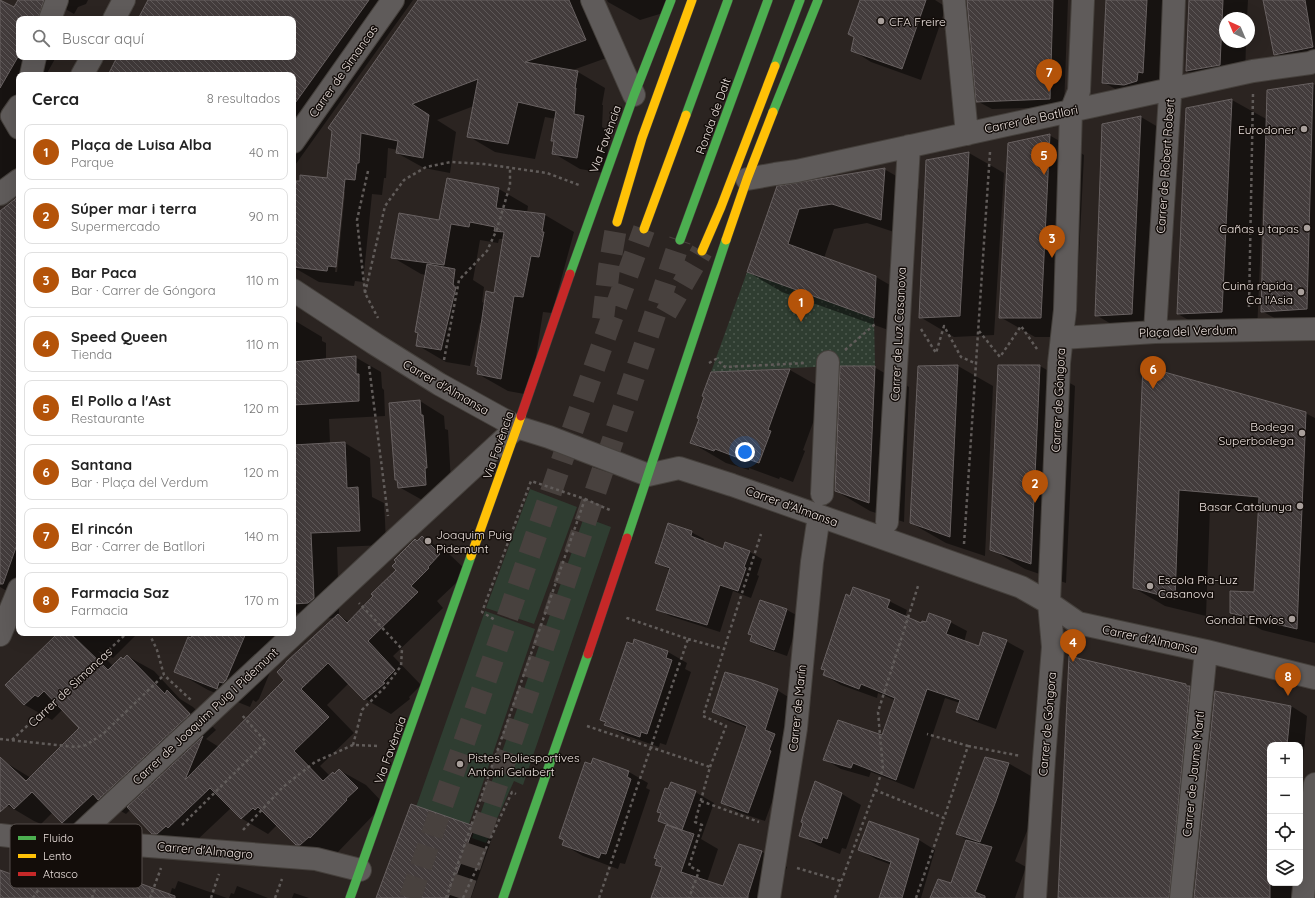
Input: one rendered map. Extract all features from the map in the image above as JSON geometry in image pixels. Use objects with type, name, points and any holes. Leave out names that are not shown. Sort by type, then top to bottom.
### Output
[{"type":"main road","name":"Via Favència","points":[[350,898],[634,95],[671,0]]},
{"type":"main road","points":[[617,222],[642,138],[692,0]]},
{"type":"main road","points":[[644,229],[728,0]]},
{"type":"main road","name":"Ronda de Dalt","points":[[680,240],[768,0]]},
{"type":"main road","points":[[702,251],[722,207],[800,0]]},
{"type":"main road","points":[[505,898],[747,179],[818,0]]},
{"type":"street","points":[[51,16],[57,0]]},
{"type":"street","points":[[116,16],[124,0]]},
{"type":"street","name":"Carrer de Simancas","points":[[296,138],[393,0]]},
{"type":"street","points":[[592,0],[634,95]]},
{"type":"street","points":[[954,0],[967,134]]},
{"type":"street","name":"Carrer de Góngora","points":[[1035,898],[1053,647],[1049,603],[1059,363],[1065,310],[1071,111],[1079,91],[1083,0]]},
{"type":"street","name":"Carrer de Robert Robert","points":[[1155,332],[1174,0]]},
{"type":"street","points":[[32,72],[34,60]]},
{"type":"street","points":[[84,72],[90,60]]},
{"type":"street","name":"Carrer de Batllori","points":[[747,179],[797,171],[1253,71],[1315,61]]},
{"type":"street","points":[[16,110],[12,116],[16,123]]},
{"type":"street","name":"Carrer de Luz Casanova","points":[[887,522],[908,323],[909,146]]},
{"type":"street","points":[[0,194],[16,182]]},
{"type":"street","name":"Carrer d'Almansa","points":[[296,292],[439,384],[517,427],[549,437],[648,475],[679,468],[732,484],[1021,587],[1049,603],[1078,623],[1206,651],[1315,678]]},
{"type":"street","name":"Plaça del Verdum","points":[[1062,338],[1155,332],[1315,329]]},
{"type":"street","points":[[822,494],[828,362]]},
{"type":"street","name":"Carrer de Joaquim Puig i Pidemunt","points":[[296,625],[345,587],[398,536],[517,427]]},
{"type":"street","name":"Carrer de Marín","points":[[769,898],[796,728],[812,562],[819,516]]},
{"type":"street","points":[[0,635],[16,596]]},
{"type":"street","name":"Carrer de Joaquim Puig i Pidemunt","points":[[90,824],[206,714],[226,697],[274,642]]},
{"type":"street","name":"Carrer de Jaume Martí","points":[[1181,898],[1206,651]]},
{"type":"street","points":[[1303,898],[1315,784]]},
{"type":"street","name":"Carrer d'Almagro","points":[[0,835],[10,836]]},
{"type":"street","name":"Carrer d'Almagro","points":[[142,846],[316,860],[360,870]]},
{"type":"path","points":[[1248,330],[1253,71]]},
{"type":"path","points":[[964,551],[991,128]]},
{"type":"path","name":"Via Favència","points":[[365,293],[385,206],[404,180],[426,168],[451,162],[484,164],[547,173],[581,185]]},
{"type":"path","name":"Carrer d'Almansa","points":[[442,367],[459,280],[487,251],[497,228],[510,184],[510,168]]},
{"type":"path","points":[[368,172],[358,220],[365,293],[380,323]]},
{"type":"path","points":[[702,367],[716,359],[725,367],[828,362],[834,359],[874,324],[908,323],[936,353],[944,326],[961,358],[977,364]]},
{"type":"path","points":[[979,330],[1000,357],[1021,326],[1040,354]]},
{"type":"path","points":[[369,366],[388,515],[398,536]]},
{"type":"path","points":[[495,620],[482,612],[531,482],[585,499],[612,512]]},
{"type":"path","points":[[446,898],[585,499]]},
{"type":"path","points":[[689,898],[699,871],[689,866],[702,825],[695,822],[710,767],[726,726],[703,716],[761,534]]},
{"type":"path","points":[[834,898],[883,769],[878,712],[918,586]]},
{"type":"path","points":[[345,587],[402,649],[401,666],[385,687],[362,710],[353,745]]},
{"type":"path","points":[[621,616],[688,639],[724,648]]},
{"type":"path","name":"Carrer de Simancas","points":[[12,740],[124,636]]},
{"type":"path","points":[[150,636],[157,650],[164,675],[206,714]]},
{"type":"path","points":[[599,898],[688,639]]},
{"type":"path","name":"Carrer de Simancas","points":[[0,739],[76,747],[86,745],[103,734],[164,675]]},
{"type":"path","name":"Carrer d'Almagro","points":[[177,829],[266,742],[226,697]]},
{"type":"path","points":[[583,725],[710,767]]},
{"type":"path","points":[[927,734],[968,746],[1023,756]]},
{"type":"path","name":"Carrer d'Almagro","points":[[241,833],[283,787],[315,762],[353,745],[380,746]]},
{"type":"path","points":[[916,898],[968,746]]},
{"type":"path","points":[[875,790],[944,818]]},
{"type":"path","points":[[463,898],[512,792],[520,797]]},
{"type":"path","points":[[700,801],[760,822]]},
{"type":"path","name":"Carrer d'Almagro","points":[[150,898],[163,863]]},
{"type":"path","points":[[791,866],[841,881]]},
{"type":"path","name":"Carrer d'Almagro","points":[[210,898],[220,873]]},
{"type":"path","points":[[275,898],[282,876]]},
{"type":"path","points":[[33,898],[39,888]]},
{"type":"path","points":[[92,898],[95,888]]},
{"type":"green space","points":[[747,272],[874,318],[875,366],[834,366],[711,372]]},
{"type":"green space","points":[[530,489],[577,507],[534,624],[486,608]]},
{"type":"green space","points":[[584,517],[611,527],[523,785],[514,781],[486,843],[472,838]]},
{"type":"green space","name":"Pistes Poliesportives Antoni Gelabert","points":[[485,611],[535,629],[444,898],[384,898]]},
{"type":"building","points":[[0,0],[14,7],[18,0],[44,0],[39,16],[16,16],[16,60],[0,88]]},
{"type":"building","points":[[148,0],[369,0],[296,102],[296,72],[110,72],[116,60],[296,60],[296,16],[140,16]]},
{"type":"building","points":[[418,0],[569,0],[586,40],[525,62],[578,71],[575,88],[574,114],[584,116],[577,158],[552,154],[554,141],[551,141],[556,111],[518,102],[508,144],[467,137],[478,79],[412,104],[429,115],[423,158],[396,153],[398,141],[361,133],[359,163],[357,163],[355,180],[345,179],[336,267],[328,266],[327,271],[296,267],[296,181],[300,181],[300,175],[327,178],[332,131],[328,128]]},
{"type":"building","points":[[860,0],[926,0],[902,69],[851,51],[854,37],[848,34]]},
{"type":"building","points":[[967,0],[1053,0],[1050,99],[976,102]]},
{"type":"building","points":[[1106,0],[1147,0],[1143,73],[1138,72],[1137,81],[1124,85],[1102,83]]},
{"type":"building","points":[[1189,0],[1223,0],[1222,12],[1219,12],[1220,65],[1186,71]]},
{"type":"building","points":[[1263,0],[1305,0],[1313,47],[1274,55]]},
{"type":"building","points":[[1313,83],[1307,309],[1261,312],[1267,90]]},
{"type":"building","points":[[1232,99],[1222,312],[1177,314],[1186,108]]},
{"type":"building","points":[[1141,116],[1132,314],[1095,316],[1102,124]]},
{"type":"building","points":[[1050,134],[1041,318],[999,318],[1008,143]]},
{"type":"building","points":[[969,152],[960,316],[919,318],[926,160]]},
{"type":"building","points":[[885,168],[881,220],[832,204],[799,209],[788,244],[876,276],[874,318],[747,272],[777,186]]},
{"type":"building","points":[[447,178],[499,188],[496,208],[545,214],[542,232],[544,232],[539,257],[531,256],[523,297],[514,296],[501,379],[477,374],[478,367],[475,366],[486,291],[494,293],[504,232],[494,231],[495,227],[470,222],[469,227],[451,224],[444,265],[391,258],[399,213],[439,220]]},
{"type":"building","points":[[16,198],[16,547],[3,584],[0,584],[0,211]]},
{"type":"building","points":[[427,264],[455,269],[453,285],[456,287],[441,350],[416,346],[418,333],[415,332]]},
{"type":"building","points":[[356,356],[356,374],[359,374],[359,401],[296,405],[296,362]]},
{"type":"building","points":[[958,365],[950,537],[910,523],[918,366]]},
{"type":"building","points":[[998,365],[1040,365],[1031,564],[990,550]]},
{"type":"building","points":[[840,366],[875,366],[869,503],[835,491]]},
{"type":"building","points":[[1143,366],[1306,412],[1297,629],[1230,613],[1230,591],[1254,592],[1259,497],[1179,490],[1175,599],[1133,588]]},
{"type":"building","points":[[790,369],[768,430],[771,431],[759,463],[745,458],[744,460],[715,449],[714,451],[690,443],[699,419],[697,418],[704,397],[702,396],[711,372]]},
{"type":"building","points":[[420,400],[421,415],[423,415],[427,468],[425,468],[426,485],[398,488],[397,480],[395,480],[389,403]]},
{"type":"building","points":[[345,442],[347,488],[358,487],[360,531],[311,533],[314,598],[308,603],[296,604],[296,445]]},
{"type":"building","points":[[668,523],[692,531],[691,536],[723,549],[725,542],[750,551],[738,591],[720,585],[707,625],[656,610],[670,568],[655,563]]},
{"type":"building","points":[[422,536],[440,554],[428,567],[429,568],[411,586],[418,592],[368,641],[395,670],[383,682],[385,683],[364,700],[328,663],[301,689],[329,717],[294,751],[323,781],[339,769],[358,788],[310,838],[309,837],[300,845],[296,845],[258,807],[255,810],[253,808],[241,819],[210,788],[168,828],[166,826],[157,834],[152,834],[127,807],[203,736],[185,780],[284,680],[277,672],[286,662],[338,614],[347,623],[373,596],[371,594],[396,570],[392,566],[396,562],[394,560],[415,539],[417,541]]},
{"type":"building","points":[[853,587],[890,600],[887,608],[921,623],[922,621],[926,622],[929,613],[951,621],[946,634],[979,646],[983,632],[1007,640],[978,720],[956,712],[960,700],[927,689],[896,780],[853,763],[851,768],[823,760],[838,720],[882,735],[895,698],[861,684],[859,689],[823,675],[825,670],[821,669],[846,594],[850,596]]},
{"type":"building","points":[[760,600],[787,609],[774,650],[750,641],[752,635],[748,634]]},
{"type":"building","points":[[55,636],[73,636],[108,670],[121,657],[123,659],[127,655],[165,694],[167,690],[190,714],[98,800],[93,794],[62,823],[32,792],[14,809],[9,804],[0,812],[0,757],[26,781],[79,728],[44,691],[38,697],[35,695],[24,705],[5,685]]},
{"type":"building","points":[[191,636],[245,636],[226,680],[223,683],[219,682],[217,689],[174,672],[188,637],[191,638]]},
{"type":"building","points":[[634,639],[668,651],[666,658],[672,660],[647,734],[641,732],[640,737],[604,725],[606,722],[600,720],[627,642],[633,644]]},
{"type":"building","points":[[1069,656],[1190,686],[1169,898],[1058,898]]},
{"type":"building","points":[[725,672],[778,689],[765,730],[775,734],[769,750],[771,751],[748,813],[721,803],[747,726],[712,712]]},
{"type":"building","points":[[1215,691],[1291,706],[1287,742],[1267,742],[1267,886],[1270,886],[1270,898],[1194,898]]},
{"type":"building","points":[[985,757],[1009,763],[980,842],[956,834]]},
{"type":"building","points":[[593,758],[629,771],[627,777],[631,779],[606,854],[601,853],[599,858],[562,845],[564,840],[559,838],[585,762],[591,764]]},
{"type":"building","points":[[815,781],[842,793],[827,839],[823,837],[821,843],[799,836],[803,823],[801,822]]},
{"type":"building","points":[[671,782],[696,791],[682,830],[658,821],[661,813],[657,812],[665,788],[668,789]]},
{"type":"building","points":[[411,804],[474,826],[448,898],[376,898]]},
{"type":"building","points":[[869,821],[919,839],[902,898],[879,898],[891,862],[858,850]]},
{"type":"building","points":[[666,825],[694,834],[681,872],[723,886],[739,844],[762,851],[748,898],[651,898],[662,867],[655,865],[657,859],[654,858]]},
{"type":"building","points":[[966,840],[992,847],[975,892],[985,896],[985,898],[930,898],[938,879],[951,883]]},
{"type":"building","points":[[0,870],[10,874],[10,888],[113,889],[142,888],[142,884],[175,896],[175,898],[0,898]]},
{"type":"tunnel","points":[[603,319],[609,268],[617,222]]},
{"type":"tunnel","points":[[410,898],[599,354],[644,229]]},
{"type":"tunnel","points":[[459,898],[680,240]]},
{"type":"tunnel","points":[[666,313],[702,251]]},
{"type":"traffic: fast","points":[[570,274],[634,95],[671,0]]},
{"type":"traffic: fast","points":[[686,115],[728,0]]},
{"type":"traffic: fast","points":[[680,240],[768,0]]},
{"type":"traffic: fast","points":[[775,66],[800,0]]},
{"type":"traffic: fast","points":[[773,112],[818,0]]},
{"type":"traffic: fast","points":[[627,538],[726,240]]},
{"type":"traffic: fast","points":[[350,898],[471,556]]},
{"type":"traffic: fast","points":[[503,898],[588,654]]},
{"type":"traffic: slow","points":[[617,222],[642,138],[692,0]]},
{"type":"traffic: slow","points":[[702,251],[721,207],[775,66]]},
{"type":"traffic: slow","points":[[726,240],[747,179],[773,112]]},
{"type":"traffic: slow","points":[[644,229],[686,115]]},
{"type":"traffic: slow","points":[[471,556],[521,416]]},
{"type":"traffic: jam","points":[[521,416],[570,274]]},
{"type":"traffic: jam","points":[[588,654],[627,538]]},
{"type":"place","name":"CFA Freire","points":[[881,21]]},
{"type":"place","name":"El rincón","points":[[1049,92]]},
{"type":"place","name":"Eurodoner","points":[[1304,129]]},
{"type":"place","name":"El Pollo a l'Ast","points":[[1044,175]]},
{"type":"place","name":"Cañas y tapas","points":[[1307,228]]},
{"type":"place","name":"Bar Paca","points":[[1052,258]]},
{"type":"place","name":"Cuina ràpida Ca l'Asia","points":[[1301,292]]},
{"type":"place","name":"Plaça de Luisa Alba","points":[[801,322]]},
{"type":"place","name":"Santana","points":[[1153,389]]},
{"type":"place","name":"Bodega Superbodega","points":[[1302,433]]},
{"type":"place","name":"Súper mar i terra","points":[[1035,503]]},
{"type":"place","name":"Basar Catalunya","points":[[1300,506]]},
{"type":"place","name":"Joaquim Puig Pidemunt","points":[[428,541]]},
{"type":"place","name":"Escola Pia-Luz Casanova","points":[[1150,586]]},
{"type":"place","name":"Gondal Envíos","points":[[1292,619]]},
{"type":"place","name":"Speed Queen","points":[[1073,662]]},
{"type":"place","name":"Farmacia Saz","points":[[1288,696]]},
{"type":"place","name":"Pistes Poliesportives Antoni Gelabert","points":[[460,764]]}]
